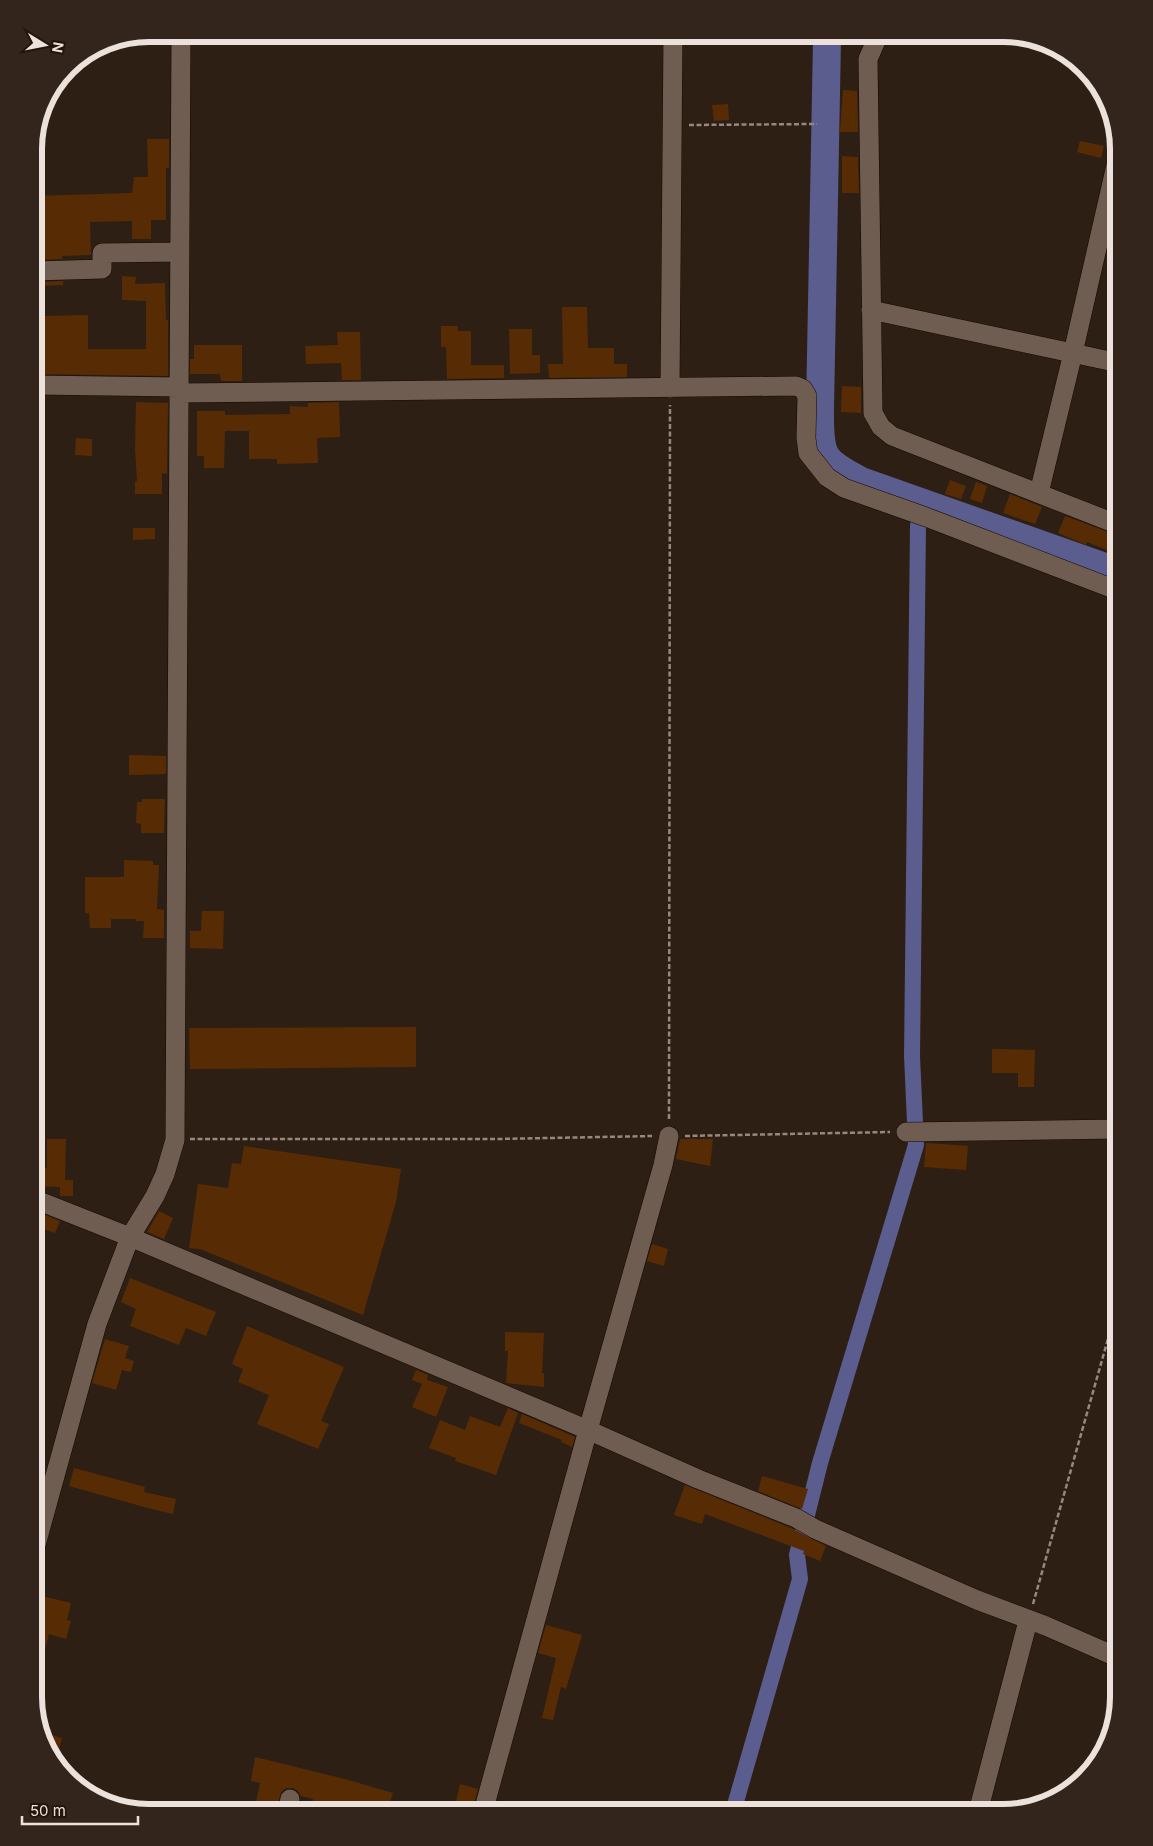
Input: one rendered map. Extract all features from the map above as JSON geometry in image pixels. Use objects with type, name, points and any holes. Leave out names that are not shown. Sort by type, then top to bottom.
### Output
[{"type":"street","points":[[42,1523],[97,1324],[130,1237],[146,1214],[165,1174],[175,1140],[180,42]]},
{"type":"street","points":[[670,388],[673,43]]},
{"type":"street","points":[[875,43],[868,60],[873,413],[881,428],[892,436],[1110,521]]},
{"type":"street","points":[[1039,493],[1110,191]]},
{"type":"street","points":[[43,271],[102,269],[102,254],[180,252]]},
{"type":"street","points":[[871,310],[1110,360]]},
{"type":"street","points":[[43,386],[179,390],[427,390],[796,386],[803,389],[807,396],[806,438],[808,452],[827,477],[844,488],[1110,587]]},
{"type":"street","points":[[916,1131],[1110,1129]]},
{"type":"street","points":[[484,1803],[663,1165],[668,1136]]},
{"type":"street","points":[[42,1202],[130,1237],[588,1430],[698,1479],[796,1518],[815,1529],[977,1600],[1046,1626],[1110,1654]]},
{"type":"street","points":[[980,1804],[1028,1620]]},
{"type":"path","points":[[673,125],[817,124]]},
{"type":"path","points":[[668,1136],[670,388]]},
{"type":"path","points":[[175,1140],[668,1136],[916,1131]]},
{"type":"path","points":[[1028,1620],[1110,1332]]},
{"type":"building","points":[[843,90],[857,91],[858,132],[840,132]]},
{"type":"building","points":[[728,104],[729,120],[714,121],[712,105]]},
{"type":"building","points":[[147,139],[169,139],[169,168],[166,168],[166,220],[151,220],[151,239],[132,239],[132,221],[90,222],[91,255],[62,256],[62,259],[43,260],[43,196],[132,193],[134,177],[148,177]]},
{"type":"building","points":[[1080,141],[1104,146],[1101,158],[1077,152]]},
{"type":"building","points":[[842,156],[858,157],[859,193],[842,193]]},
{"type":"building","points":[[122,276],[136,277],[135,284],[165,283],[166,320],[168,320],[168,376],[43,374],[44,316],[88,315],[88,349],[146,349],[146,301],[122,300]]},
{"type":"building","points":[[63,281],[63,285],[43,286],[43,282]]},
{"type":"building","points":[[562,307],[587,307],[588,348],[614,348],[614,364],[627,364],[627,377],[549,378],[548,364],[563,364]]},
{"type":"building","points":[[441,326],[458,326],[458,331],[471,331],[471,365],[504,365],[504,378],[447,379],[446,347],[441,347]]},
{"type":"building","points":[[509,329],[532,329],[532,355],[540,355],[540,373],[510,374]]},
{"type":"building","points":[[337,332],[360,332],[361,380],[342,380],[341,363],[306,364],[305,346],[338,345]]},
{"type":"building","points":[[194,345],[242,345],[242,381],[221,381],[220,374],[190,374],[190,359],[194,359]]},
{"type":"building","points":[[842,386],[861,387],[861,413],[841,412]]},
{"type":"building","points":[[136,402],[168,403],[167,474],[162,473],[162,494],[135,494],[135,482],[137,481],[135,448]]},
{"type":"building","points":[[339,402],[340,437],[317,438],[318,463],[277,464],[277,459],[249,459],[249,431],[225,431],[224,468],[204,468],[204,456],[197,456],[197,411],[225,411],[225,415],[290,414],[290,406],[308,407],[308,403]]},
{"type":"building","points":[[76,438],[92,439],[92,456],[75,455]]},
{"type":"building","points":[[950,480],[966,486],[961,499],[945,494]]},
{"type":"building","points":[[976,482],[987,486],[982,503],[970,499]]},
{"type":"building","points":[[1010,494],[1042,507],[1035,524],[1003,513]]},
{"type":"building","points":[[1065,516],[1110,533],[1110,551],[1087,542],[1086,545],[1058,533]]},
{"type":"building","points":[[133,528],[155,528],[155,539],[133,540]]},
{"type":"building","points":[[129,755],[166,756],[166,774],[129,775]]},
{"type":"building","points":[[142,799],[165,799],[164,833],[141,833],[141,824],[136,823],[137,802],[142,802]]},
{"type":"building","points":[[124,860],[153,861],[153,865],[159,865],[157,909],[164,910],[164,938],[143,938],[144,921],[136,921],[136,919],[111,919],[111,928],[90,928],[89,913],[85,913],[85,877],[124,877]]},
{"type":"building","points":[[202,911],[224,911],[223,949],[190,948],[190,931],[201,931]]},
{"type":"building","points":[[416,1027],[416,1067],[190,1069],[189,1028]]},
{"type":"building","points":[[992,1049],[1035,1050],[1034,1087],[1018,1087],[1018,1073],[992,1073]]},
{"type":"building","points":[[47,1139],[66,1139],[65,1180],[73,1180],[73,1196],[60,1196],[60,1187],[42,1186],[42,1168],[47,1168]]},
{"type":"building","points":[[680,1139],[713,1139],[710,1166],[676,1159]]},
{"type":"building","points":[[926,1143],[968,1146],[966,1170],[924,1167]]},
{"type":"building","points":[[244,1146],[401,1169],[396,1202],[363,1315],[200,1249],[189,1248],[198,1184],[228,1188],[232,1163],[241,1164]]},
{"type":"building","points":[[159,1211],[173,1218],[164,1239],[147,1232]]},
{"type":"building","points":[[45,1215],[60,1221],[55,1233],[42,1229]]},
{"type":"building","points":[[652,1244],[668,1249],[664,1266],[647,1261]]},
{"type":"building","points":[[130,1278],[216,1312],[206,1336],[186,1328],[179,1345],[130,1326],[136,1309],[121,1302]]},
{"type":"building","points":[[247,1326],[344,1367],[321,1421],[329,1424],[318,1449],[257,1424],[269,1395],[238,1382],[243,1369],[232,1364]]},
{"type":"building","points":[[505,1332],[544,1333],[542,1373],[544,1373],[544,1387],[506,1383],[508,1351],[505,1351]]},
{"type":"building","points":[[105,1339],[129,1346],[125,1358],[134,1361],[131,1372],[122,1370],[116,1390],[92,1383]]},
{"type":"building","points":[[416,1370],[428,1375],[427,1380],[448,1387],[436,1417],[412,1407],[422,1384],[412,1380]]},
{"type":"building","points":[[508,1408],[518,1413],[496,1475],[455,1461],[456,1458],[429,1448],[440,1420],[465,1430],[470,1416],[500,1427]]},
{"type":"building","points":[[522,1414],[575,1437],[572,1447],[561,1442],[562,1440],[519,1423]]},
{"type":"building","points":[[74,1468],[145,1487],[144,1492],[176,1499],[173,1514],[69,1486]]},
{"type":"building","points":[[762,1476],[808,1489],[802,1509],[758,1491]]},
{"type":"building","points":[[685,1485],[791,1528],[826,1546],[820,1561],[803,1554],[804,1551],[705,1514],[702,1524],[674,1515]]},
{"type":"building","points":[[42,1596],[71,1603],[67,1620],[71,1621],[66,1639],[49,1634],[42,1661]]},
{"type":"building","points":[[546,1625],[582,1635],[566,1689],[561,1687],[553,1720],[542,1718],[556,1658],[538,1653]]},
{"type":"building","points":[[50,1734],[62,1738],[58,1752]]},
{"type":"building","points":[[255,1757],[393,1793],[390,1803],[312,1803],[313,1799],[301,1796],[297,1790],[286,1788],[281,1792],[278,1803],[256,1803],[260,1783],[251,1781]]},
{"type":"building","points":[[460,1784],[478,1789],[474,1803],[455,1803]]},
{"type":"waterway","points":[[827,43],[820,419],[821,439],[826,456],[837,467],[861,481],[1110,569]]},
{"type":"waterway","points":[[735,1804],[800,1579],[797,1555],[820,1463],[916,1145],[912,1056],[918,525]]}]
